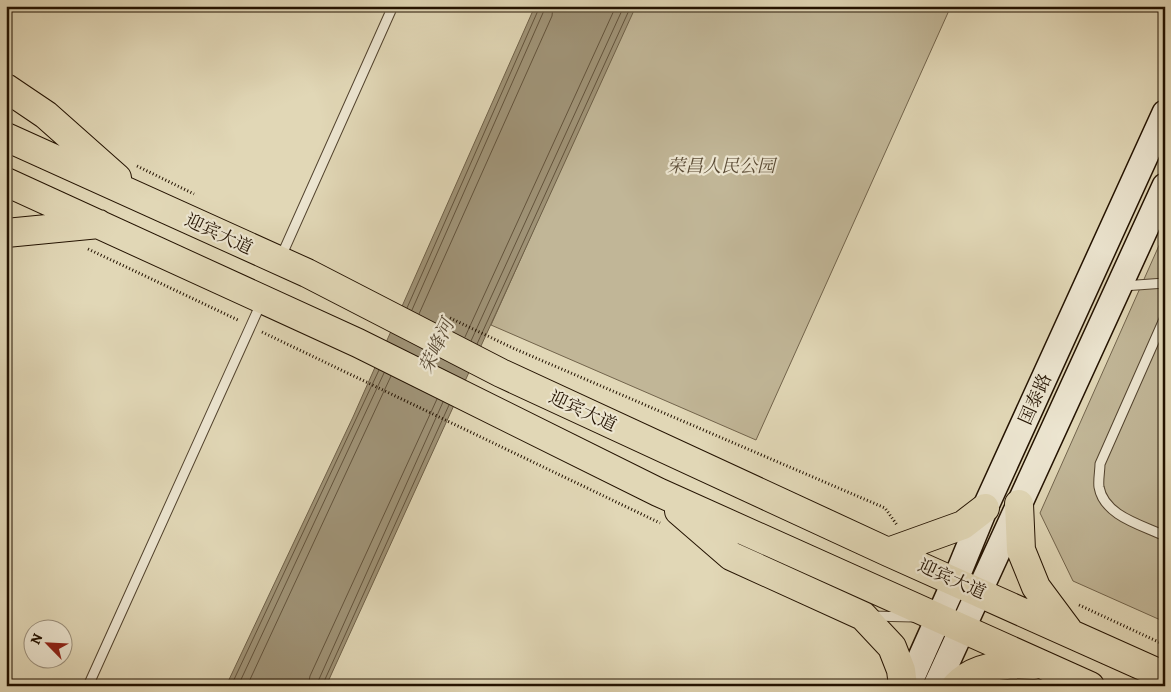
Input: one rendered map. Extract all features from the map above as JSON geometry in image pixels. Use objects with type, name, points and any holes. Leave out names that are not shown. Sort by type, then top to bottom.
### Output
[{"type":"main road","points":[[6,88],[46,115],[135,194]]},
{"type":"main road","name":"国泰路","points":[[967,586],[985,508],[1165,113]]},
{"type":"main road","name":"迎宾大道","points":[[6,137],[307,273],[501,373],[899,548],[967,586],[1165,676]]},
{"type":"main road","points":[[6,182],[358,343],[658,492],[1090,686]]},
{"type":"main road","name":"国泰路","points":[[908,686],[950,623],[967,586],[1019,504],[1121,286],[1165,186]]},
{"type":"main road","points":[[6,233],[101,224]]},
{"type":"main road","points":[[658,492],[731,556],[863,616],[892,647],[901,670],[903,686]]},
{"type":"main road","points":[[1019,504],[1020,550],[1036,587],[1070,633]]},
{"type":"main road","points":[[899,548],[963,526],[985,508]]},
{"type":"main road","name":"国泰路","points":[[936,686],[950,623]]},
{"type":"main road","points":[[956,686],[962,679],[1007,663],[1047,666]]},
{"type":"lane","points":[[278,261],[393,6]]},
{"type":"lane","points":[[1121,286],[1165,282]]},
{"type":"lane","points":[[88,686],[263,301]]},
{"type":"lane","points":[[1165,317],[1100,464],[1099,487],[1106,504],[1125,518],[1165,536]]},
{"type":"lane","points":[[863,616],[950,623]]},
{"type":"path","points":[[84,247],[669,527]]},
{"type":"path","points":[[515,349],[885,508],[899,548]]},
{"type":"green space","name":"荣昌人民公园","points":[[634,6],[951,6],[756,440],[491,325]]},
{"type":"green space","points":[[1165,232],[1165,622],[1073,581],[1040,513]]},
{"type":"water","name":"荣峰河","points":[[535,6],[636,6],[326,686],[226,686],[353,417]]}]
